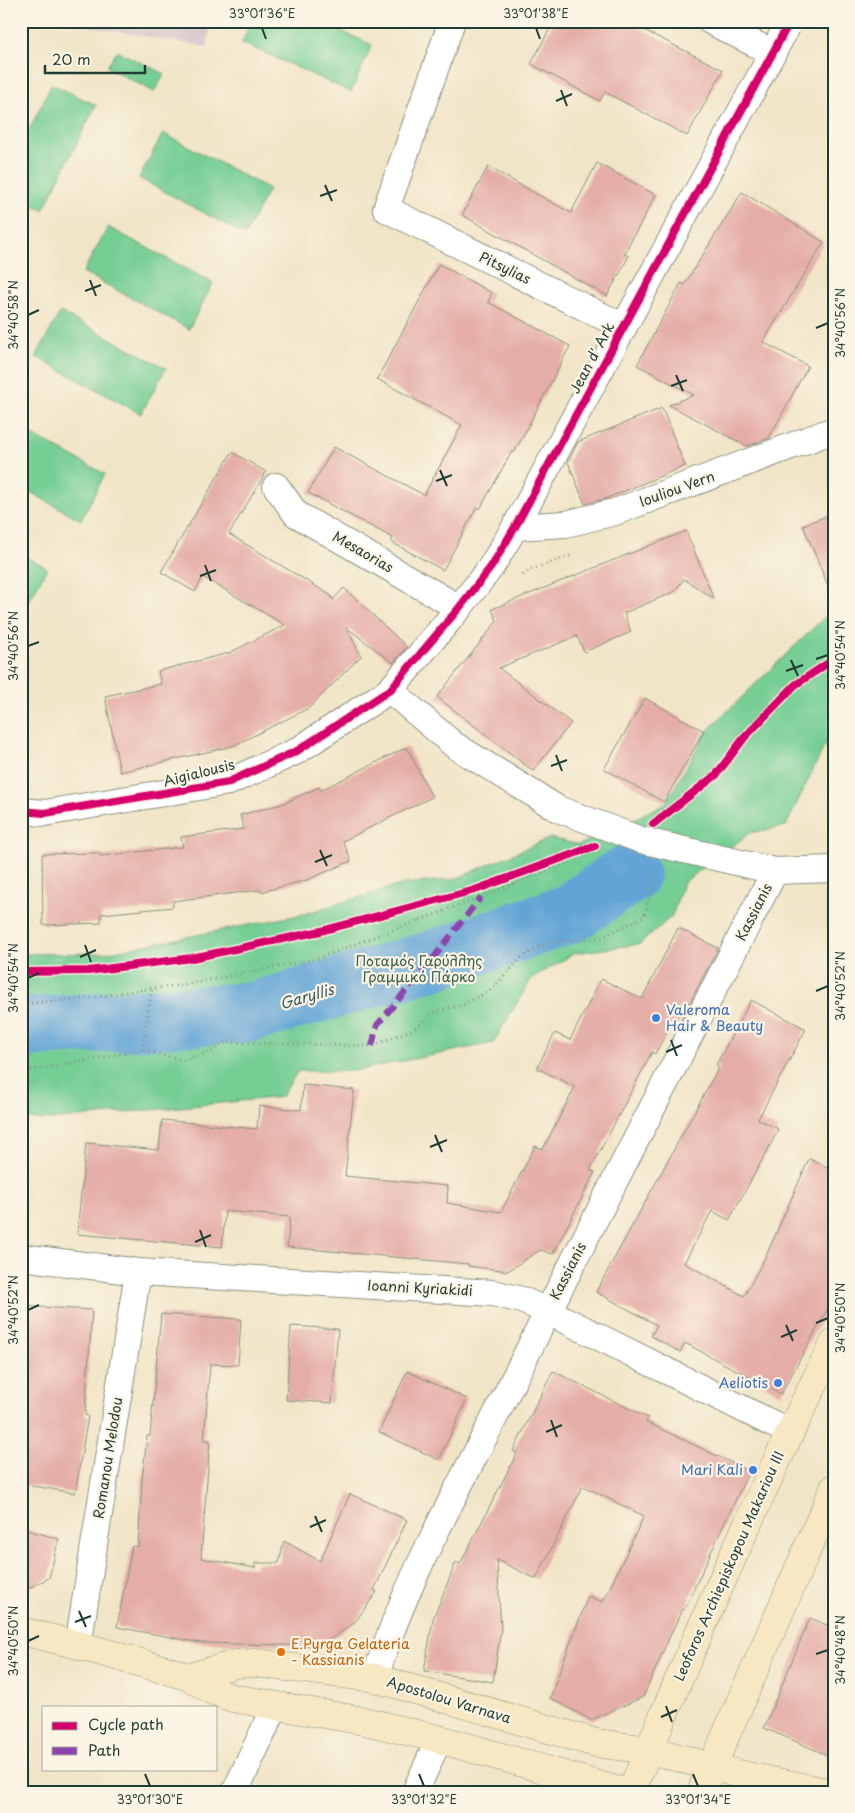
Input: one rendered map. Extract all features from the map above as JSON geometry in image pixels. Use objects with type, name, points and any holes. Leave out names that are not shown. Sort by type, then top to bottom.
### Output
[{"type":"main road","name":"Leoforos Archiepiskopou Makariou III","points":[[631,1792],[715,1592],[789,1432],[834,1343]]},
{"type":"main road","points":[[701,1792],[834,1488]]},
{"type":"main road","points":[[21,1631],[190,1677],[211,1690],[232,1698],[364,1721],[439,1739],[622,1792]]},
{"type":"main road","name":"Apostolou Varnava","points":[[190,1677],[235,1664],[255,1663],[376,1678],[596,1743],[649,1750],[711,1767],[827,1792]]},
{"type":"street","name":"Pitsylias","points":[[452,21],[386,209],[624,327]]},
{"type":"street","points":[[710,21],[773,53]]},
{"type":"street","name":"Jean d' Ark","points":[[390,690],[459,608],[491,566],[515,528],[790,21]]},
{"type":"street","name":"Iouliou Vern","points":[[515,528],[566,524],[615,512],[834,430]]},
{"type":"street","name":"Mesaorias","points":[[276,486],[296,514],[459,608]]},
{"type":"street","name":"Aigialousis","points":[[21,811],[45,813],[229,782],[297,751],[390,690]]},
{"type":"street","name":"Kassianis","points":[[390,690],[454,745],[558,809],[641,840],[775,871],[834,869]]},
{"type":"street","name":"Kassianis","points":[[376,1678],[391,1629],[416,1573],[547,1311],[775,871]]},
{"type":"street","name":"Ioanni Kyriakidi","points":[[21,1257],[138,1272],[493,1293],[522,1300],[547,1311],[789,1432]]},
{"type":"street","name":"Romanou Melodou","points":[[78,1645],[138,1272]]},
{"type":"street","points":[[235,1792],[275,1706]]},
{"type":"street","points":[[415,1792],[439,1739]]},
{"type":"path","points":[[515,581],[530,570],[576,554]]},
{"type":"path","points":[[484,886],[591,848]]},
{"type":"path","points":[[21,1004],[90,998],[152,988],[185,986],[316,959],[569,862],[591,848]]},
{"type":"path","points":[[21,1072],[142,1050],[183,1060],[210,1052],[225,1042],[372,1046],[413,1029],[434,1012],[463,1005],[492,989],[521,958],[548,942],[601,938],[644,916],[659,867]]},
{"type":"path","points":[[142,1050],[152,988]]},
{"type":"shaded area","points":[[58,21],[211,21],[207,47]]},
{"type":"green space","points":[[251,21],[319,21],[372,45],[351,92],[242,43]]},
{"type":"green space","points":[[117,51],[165,74],[154,92],[107,67]]},
{"type":"green space","points":[[52,84],[96,105],[43,210],[21,199],[21,146]]},
{"type":"green space","points":[[163,133],[269,189],[245,235],[139,178]]},
{"type":"green space","points":[[108,227],[213,283],[189,329],[83,272]]},
{"type":"green space","points":[[60,312],[166,368],[141,414],[36,357]]},
{"type":"green space","points":[[21,429],[105,474],[81,520],[21,487]]},
{"type":"green space","points":[[21,554],[47,568],[22,614],[21,613]]},
{"type":"green space","name":"Ποταμός Γαρύλλης Γραμμικό Πάρκο","points":[[834,608],[834,726],[786,826],[750,833],[683,883],[672,916],[640,944],[575,953],[532,978],[493,1043],[354,1071],[298,1071],[281,1097],[49,1120],[21,1119],[21,954],[104,953],[300,915],[404,884],[455,879],[550,838],[579,845],[665,804],[707,731]]},
{"type":"building","points":[[554,21],[626,21],[723,70],[687,136],[605,92],[600,101],[531,64]]},
{"type":"building","points":[[597,163],[656,195],[624,254],[629,256],[607,296],[462,215],[488,167],[571,213]]},
{"type":"building","points":[[742,192],[824,242],[763,342],[808,366],[769,438],[747,446],[669,405],[694,395],[637,365],[681,283],[684,285]]},
{"type":"building","points":[[439,264],[492,293],[488,302],[570,346],[514,453],[512,451],[480,509],[477,507],[443,570],[391,542],[393,538],[308,493],[334,447],[424,495],[462,425],[377,379]]},
{"type":"building","points":[[662,408],[685,466],[605,499],[585,504],[568,462],[578,442]]},
{"type":"building","points":[[232,452],[266,472],[229,534],[330,595],[333,600],[344,588],[407,647],[393,663],[346,627],[361,656],[309,708],[233,746],[120,772],[105,696],[161,684],[158,671],[229,653],[285,625],[203,577],[195,592],[161,572]]},
{"type":"building","points":[[834,513],[834,598],[833,598],[803,525]]},
{"type":"building","points":[[686,531],[714,599],[684,579],[674,592],[624,613],[631,632],[584,652],[577,636],[499,668],[571,723],[533,771],[437,697],[497,621],[492,609]]},
{"type":"building","points":[[645,698],[704,731],[664,802],[604,769]]},
{"type":"building","points":[[407,747],[432,797],[343,841],[351,861],[307,880],[261,892],[260,890],[173,901],[173,907],[101,914],[101,923],[43,925],[42,854],[100,853],[100,856],[183,847],[181,837],[244,829],[240,815],[282,804],[319,787],[321,790]]},
{"type":"building","points":[[678,928],[718,948],[677,1027],[671,1024],[655,1054],[652,1052],[590,1170],[595,1172],[553,1254],[540,1250],[508,1271],[468,1266],[469,1264],[287,1247],[290,1217],[225,1211],[222,1247],[77,1234],[86,1143],[159,1150],[162,1120],[257,1129],[259,1106],[301,1110],[303,1085],[354,1090],[345,1176],[448,1186],[447,1203],[501,1212],[535,1146],[543,1149],[575,1087],[537,1068],[555,1033],[570,1040],[601,979],[642,999]]},
{"type":"building","points":[[751,1000],[806,1029],[758,1119],[778,1129],[772,1142],[729,1220],[712,1211],[684,1263],[744,1296],[765,1258],[809,1159],[834,1170],[834,1297],[781,1394],[685,1343],[680,1352],[651,1336],[657,1325],[596,1292],[719,1067],[716,1065]]},
{"type":"building","points":[[21,1306],[92,1310],[85,1415],[88,1416],[75,1493],[21,1484]]},
{"type":"building","points":[[161,1314],[241,1319],[238,1365],[210,1364],[204,1440],[210,1440],[201,1558],[255,1568],[255,1563],[279,1563],[284,1541],[320,1561],[350,1494],[407,1520],[374,1590],[377,1592],[354,1623],[321,1646],[201,1643],[117,1627],[132,1546],[138,1547],[142,1481],[147,1436],[150,1436]]},
{"type":"building","points":[[291,1326],[338,1329],[332,1403],[286,1400]]},
{"type":"building","points":[[407,1371],[467,1399],[439,1460],[379,1432]]},
{"type":"building","points":[[553,1371],[648,1418],[646,1422],[749,1471],[684,1610],[682,1609],[643,1697],[591,1720],[550,1698],[588,1596],[603,1602],[644,1516],[583,1486],[536,1579],[497,1560],[501,1629],[493,1682],[424,1671],[433,1619],[456,1562],[460,1564],[517,1453],[513,1451]]},
{"type":"building","points":[[21,1528],[59,1539],[49,1578],[21,1592]]},
{"type":"building","points":[[810,1618],[834,1628],[834,1758],[764,1728]]},
{"type":"waterway","name":"Garyllis","points":[[21,1028],[252,1012],[431,961],[569,914],[630,873]]},
{"type":"marked path","points":[[372,1046],[377,1025],[431,961],[481,897]]},
{"type":"cycle path","points":[[21,811],[45,813],[229,782],[297,751],[390,690],[491,567],[515,527],[790,21]]},
{"type":"cycle path","points":[[653,824],[716,775],[744,738],[795,685],[834,659]]},
{"type":"cycle path","points":[[21,972],[88,971],[192,958],[321,931],[475,890],[595,846]]},
{"type":"place","name":"Valeroma Hair & Beauty","points":[[656,1018]]},
{"type":"place","name":"Aeliotis","points":[[778,1383]]},
{"type":"place","name":"Mari Kali","points":[[753,1470]]},
{"type":"place","name":"E.Pyrga Gelateria - Kassianis","points":[[281,1652]]}]
